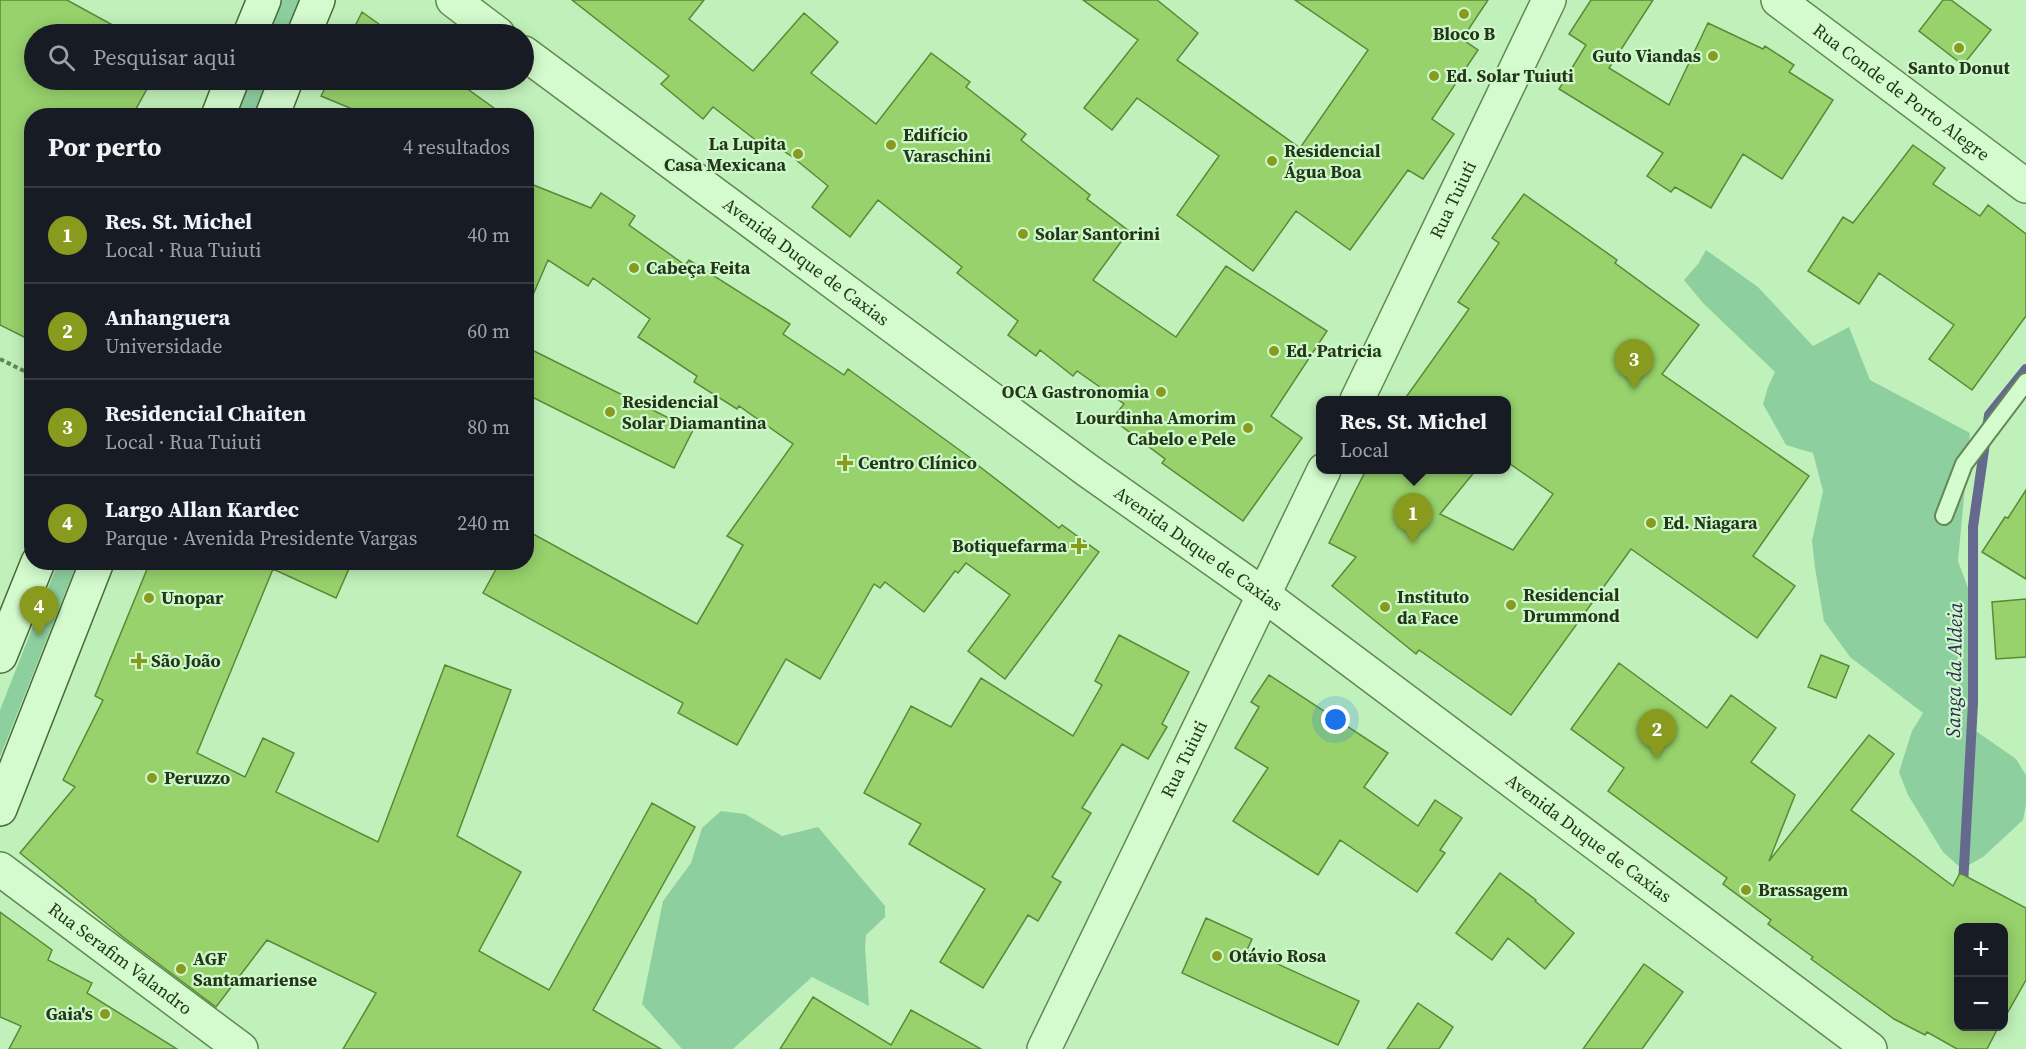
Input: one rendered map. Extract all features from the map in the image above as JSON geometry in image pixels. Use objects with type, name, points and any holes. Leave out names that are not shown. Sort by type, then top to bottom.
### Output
[{"type":"street","points":[[254,24],[264,0]]},
{"type":"street","points":[[308,24],[318,0]]},
{"type":"street","points":[[453,0],[485,24]]},
{"type":"street","name":"Rua Tuiuti","points":[[1359,396],[1549,0]]},
{"type":"street","name":"Rua Conde de Porto Alegre","points":[[1778,0],[2026,186]]},
{"type":"street","name":"Avenida Duque de Caxias","points":[[534,60],[1087,471],[1264,595],[1870,1049]]},
{"type":"street","points":[[221,108],[228,90]]},
{"type":"street","points":[[275,108],[282,90]]},
{"type":"street","name":"Rua Tuiuti","points":[[1044,1049],[1322,474]]},
{"type":"street","points":[[0,656],[35,570]]},
{"type":"street","points":[[0,810],[94,570]]},
{"type":"street","name":"Rua Serafim Valandro","points":[[0,869],[241,1049]]},
{"type":"lane","points":[[1944,516],[1964,464],[2026,382]]},
{"type":"path","points":[[0,359],[24,371]]},
{"type":"green space","points":[[281,0],[301,0],[292,24],[271,24]]},
{"type":"green space","points":[[245,90],[266,90],[258,108],[238,108]]},
{"type":"green space","points":[[1706,250],[1758,287],[1813,346],[1849,327],[1870,380],[1970,433],[1958,561],[1971,596],[1973,729],[2016,759],[2026,775],[2026,804],[2023,820],[1983,857],[1962,869],[1943,852],[1908,795],[1899,772],[1912,731],[1923,713],[1850,657],[1824,621],[1812,541],[1823,491],[1813,453],[1786,445],[1763,404],[1775,372],[1703,303],[1684,280],[1698,264]]},
{"type":"green space","points":[[55,570],[74,570],[0,757],[0,710]]},
{"type":"green space","points":[[721,811],[745,814],[782,836],[818,827],[885,906],[885,917],[866,935],[869,1006],[812,977],[733,1049],[682,1049],[642,1004],[663,901],[691,863],[702,828]]},
{"type":"building","points":[[0,0],[67,0],[111,24],[24,24],[24,90],[146,90],[136,108],[24,108],[24,337],[0,325]]},
{"type":"building","points":[[572,0],[704,0],[689,19],[753,71],[804,13],[838,42],[811,73],[876,124],[931,53],[970,82],[966,87],[1026,134],[1021,140],[1090,195],[1087,199],[1129,231],[1093,280],[1176,337],[1226,266],[1327,331],[1271,416],[1302,438],[1243,521],[1162,463],[1165,459],[1112,419],[1124,404],[1077,371],[1073,376],[1040,350],[1036,356],[1008,335],[1018,321],[957,273],[962,267],[878,200],[850,237],[812,207],[828,186],[790,155],[766,140],[762,145],[713,107],[703,119],[661,84],[669,76]]},
{"type":"building","points":[[1083,0],[1157,0],[1198,33],[1177,60],[1300,148],[1368,50],[1295,0],[1488,0],[1462,39],[1478,50],[1432,119],[1454,134],[1423,179],[1408,170],[1350,250],[1296,211],[1253,271],[1177,215],[1219,156],[1137,98],[1112,130],[1084,108],[1138,40]]},
{"type":"building","points":[[1591,0],[1653,0],[1609,68],[1669,105],[1708,23],[1763,49],[1765,46],[1794,65],[1789,72],[1833,100],[1782,179],[1743,154],[1711,208],[1675,187],[1671,192],[1647,176],[1663,153],[1559,89],[1586,45],[1569,34]]},
{"type":"building","name":"Santo Donut","points":[[1943,0],[1951,0],[1991,30],[1963,65],[1919,31]]},
{"type":"building","points":[[362,12],[379,24],[356,24]]},
{"type":"building","points":[[324,90],[469,90],[494,108],[350,108],[321,96]]},
{"type":"building","points":[[1913,145],[1945,168],[1933,184],[1980,216],[1988,205],[2026,234],[2026,316],[1972,390],[1929,359],[1954,325],[1879,273],[1859,304],[1808,271],[1843,217],[1853,223]]},
{"type":"building","points":[[534,185],[591,208],[601,193],[635,216],[629,225],[685,265],[689,260],[790,324],[783,334],[844,375],[848,369],[976,462],[1059,528],[1062,525],[1099,552],[1005,679],[968,651],[1010,595],[966,563],[958,573],[955,571],[924,612],[885,582],[880,588],[874,584],[820,679],[786,659],[737,745],[678,713],[683,703],[483,593],[496,570],[534,570],[534,534],[697,624],[743,545],[727,536],[793,444],[739,406],[737,409],[694,382],[697,376],[638,337],[650,319],[593,278],[588,286],[548,260],[534,292]]},
{"type":"building","points":[[1524,194],[1617,260],[1615,263],[1699,325],[1662,374],[1809,476],[1753,556],[1795,586],[1757,638],[1631,549],[1511,715],[1419,650],[1416,654],[1332,586],[1356,557],[1329,543],[1364,474],[1473,474],[1440,514],[1513,550],[1553,494],[1511,465],[1511,396],[1407,396],[1469,309],[1458,302],[1499,243],[1492,238]]},
{"type":"building","name":"Residencial Solar Diamantina","points":[[534,351],[693,430],[674,468],[534,398]]},
{"type":"building","points":[[2026,490],[2026,579],[1982,552]]},
{"type":"building","points":[[147,570],[273,570],[197,753],[245,777],[263,738],[294,753],[276,792],[378,842],[445,665],[511,690],[457,836],[521,872],[479,951],[549,990],[652,803],[695,827],[593,1010],[661,1049],[343,1049],[376,993],[267,940],[216,1007],[123,937],[20,853],[75,787],[63,780],[103,700],[95,696]]},
{"type":"building","points":[[275,570],[348,570],[336,598]]},
{"type":"building","points":[[2026,599],[2026,657],[1996,659],[1992,602]]},
{"type":"building","points":[[1119,635],[1189,672],[1162,724],[1167,727],[1148,759],[1122,744],[1082,808],[1091,813],[1052,877],[1061,882],[1038,921],[1028,915],[983,988],[940,962],[985,889],[909,844],[921,824],[864,793],[911,706],[951,727],[981,678],[1073,736],[1102,685],[1095,681]]},
{"type":"building","points":[[1821,655],[1849,666],[1836,698],[1808,687]]},
{"type":"building","points":[[1619,663],[1707,728],[1731,695],[1776,728],[1751,762],[1795,795],[1769,861],[1869,735],[1894,754],[1851,810],[1953,886],[1960,873],[2026,908],[2026,980],[2008,1012],[2008,923],[1954,923],[1954,1031],[1996,1031],[1987,1049],[1957,1049],[1927,1032],[1925,1035],[1894,1019],[1811,959],[1813,957],[1768,924],[1771,920],[1723,884],[1727,878],[1608,791],[1624,768],[1571,729]]},
{"type":"building","points":[[1269,675],[1388,753],[1364,787],[1418,826],[1435,800],[1462,818],[1440,850],[1445,853],[1417,892],[1340,840],[1318,875],[1233,821],[1268,768],[1235,748],[1259,707],[1251,702]]},
{"type":"building","points":[[1500,873],[1574,933],[1545,969],[1508,938],[1492,960],[1456,933]]},
{"type":"building","points":[[0,912],[52,950],[48,960],[92,983],[87,993],[177,1049],[9,1049],[21,1026],[0,1017]]},
{"type":"building","points":[[1206,918],[1252,939],[1247,950],[1359,1001],[1338,1045],[1182,973]]},
{"type":"building","points":[[1644,964],[1683,992],[1642,1049],[1583,1049]]},
{"type":"building","points":[[813,997],[891,1045],[911,1010],[981,1049],[780,1049]]},
{"type":"building","points":[[1418,1003],[1453,1027],[1439,1049],[1387,1049]]},
{"type":"waterway","name":"Sanga da Aldeia","points":[[1961,888],[1963,885],[1973,703],[1973,527],[1989,415],[2026,369]]},
{"type":"place","name":"Bloco B","points":[[1464,14]]},
{"type":"place","name":"Santo Donut","points":[[1959,48]]},
{"type":"place","name":"Guto Viandas","points":[[1713,56]]},
{"type":"place","name":"Ed. Solar Tuiuti","points":[[1434,76]]},
{"type":"place","name":"Edifício Varaschini","points":[[891,145]]},
{"type":"place","name":"La Lupita Casa Mexicana","points":[[798,154]]},
{"type":"place","name":"Residencial Água Boa","points":[[1272,161]]},
{"type":"place","name":"Solar Santorini","points":[[1023,234]]},
{"type":"place","name":"Cabeça Feita","points":[[634,268]]},
{"type":"place","name":"Ed. Patricia","points":[[1274,351]]},
{"type":"place","name":"Residencial Chaiten","points":[[1634,389]]},
{"type":"place","name":"OCA Gastronomia","points":[[1161,392]]},
{"type":"place","name":"Residencial Solar Diamantina","points":[[610,412]]},
{"type":"place","name":"Lourdinha Amorim Cabelo e Pele","points":[[1248,428]]},
{"type":"place","name":"Centro Clínico","points":[[845,463]]},
{"type":"place","name":"Ed. Niagara","points":[[1651,523]]},
{"type":"place","name":"Res. St. Michel","points":[[1413,543]]},
{"type":"place","name":"Botiquefarma","points":[[1079,546]]},
{"type":"place","name":"Unopar","points":[[149,598]]},
{"type":"place","name":"Residencial Drummond","points":[[1511,605]]},
{"type":"place","name":"Instituto da Face","points":[[1385,607]]},
{"type":"place","name":"Largo Allan Kardec","points":[[39,636]]},
{"type":"place","name":"São João","points":[[139,661]]},
{"type":"place","name":"Anhanguera","points":[[1657,759]]},
{"type":"place","name":"Peruzzo","points":[[152,778]]},
{"type":"place","name":"Brassagem","points":[[1746,890]]},
{"type":"place","name":"Otávio Rosa","points":[[1217,956]]},
{"type":"place","name":"AGF Santamariense","points":[[181,969]]},
{"type":"place","name":"Gaia's","points":[[105,1014]]}]
